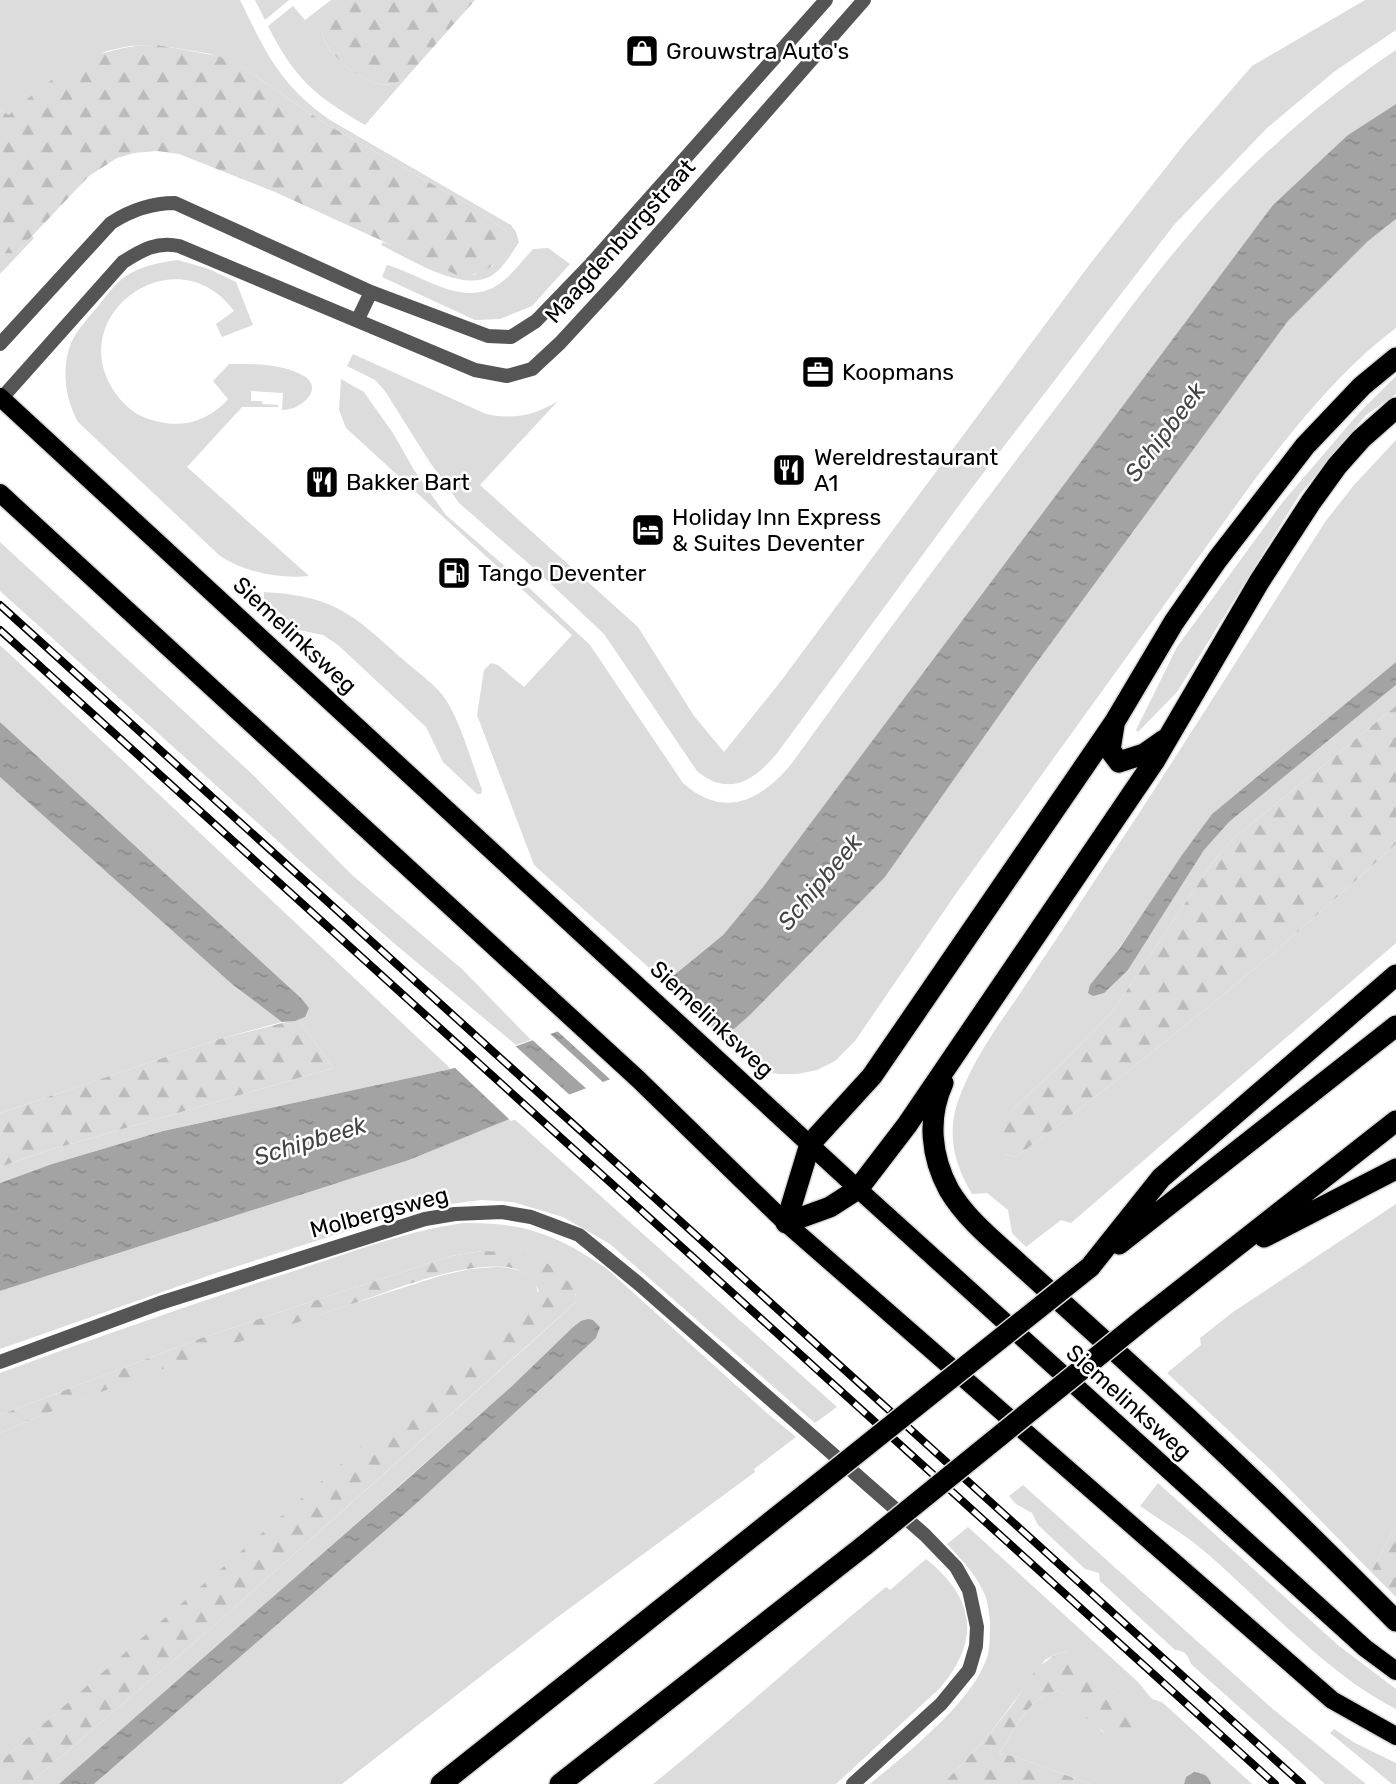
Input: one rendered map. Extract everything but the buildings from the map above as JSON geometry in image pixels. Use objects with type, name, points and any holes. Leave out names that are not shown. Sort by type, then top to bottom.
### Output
[{"type":"highway","points":[[786,1223],[810,1144],[872,1076],[1114,723],[1174,622],[1305,446],[1339,408],[1396,358]]},
{"type":"highway","points":[[786,1223],[830,1207],[858,1189],[907,1125],[1155,761],[1259,582],[1311,502],[1361,439],[1396,408]]},
{"type":"highway","points":[[1114,723],[1110,750],[1119,762],[1144,754],[1169,736]]},
{"type":"highway","points":[[1090,1267],[1161,1178],[1396,975]]},
{"type":"highway","points":[[441,1784],[1396,1026]]},
{"type":"highway","points":[[959,1050],[941,1088],[933,1133],[935,1154],[941,1171],[961,1208],[1186,1415],[1396,1621]]},
{"type":"highway","points":[[560,1784],[865,1545],[1145,1318],[1396,1121]]},
{"type":"highway","points":[[1222,1258],[1396,1169]]},
{"type":"main road","name":"Siemelinksweg","points":[[1,399],[858,1189],[1364,1648],[1396,1671]]},
{"type":"main road","points":[[0,493],[638,1079],[786,1223],[1332,1700],[1396,1736]]},
{"type":"street","name":"Maagdenburgstraat","points":[[0,344],[111,223],[126,213],[159,203],[175,203],[371,292],[488,336],[511,337],[536,321],[591,264],[826,0]]},
{"type":"street","name":"Maagdenburgstraat","points":[[1,399],[123,262],[137,253],[168,243],[358,319],[475,370],[507,376],[532,369],[620,279],[864,0]]},
{"type":"street","points":[[358,319],[371,292]]},
{"type":"street","name":"Molbergsweg","points":[[0,1362],[160,1303],[414,1222],[455,1214],[502,1212],[531,1217],[579,1235],[604,1253],[925,1535],[956,1567],[969,1590],[977,1627],[976,1646],[969,1670],[941,1704],[853,1784]]},
{"type":"green space","points":[[0,0],[240,0],[276,67],[298,94],[330,120],[511,225],[519,242],[499,269],[491,276],[479,280],[465,280],[435,272],[381,245],[383,242],[474,275],[493,266],[507,232],[478,210],[326,124],[245,69],[211,54],[158,45],[130,46],[106,51],[9,115],[0,109]]},
{"type":"green space","points":[[255,0],[289,0],[265,20]]},
{"type":"green space","points":[[331,0],[322,21],[322,30],[334,55],[371,82],[384,85],[406,78],[365,125],[332,105],[307,84],[287,59],[268,26],[293,6],[305,20]]},
{"type":"green space","points":[[331,0],[475,0],[406,78],[384,85],[358,75],[342,63],[328,47],[322,21]]},
{"type":"green space","points":[[1365,0],[1396,0],[1396,30],[1335,71],[1267,128],[1174,225],[971,489],[778,752],[760,771],[741,782],[720,783],[697,771],[604,634],[459,503],[385,391],[375,380],[347,366],[353,354],[486,414],[496,416],[524,415],[558,401],[480,485],[638,627],[694,716],[724,752],[781,681],[1090,264],[1186,142],[1252,66]]},
{"type":"green space","points":[[158,45],[218,56],[245,69],[326,124],[478,210],[507,232],[504,251],[499,259],[484,271],[457,275],[275,192],[179,154],[157,151],[117,158],[89,176],[16,253],[0,254],[0,109],[9,115],[59,75],[94,56],[135,46]]},
{"type":"green space","points":[[1396,50],[1396,104],[1348,135],[723,935],[665,982],[534,865],[477,715],[484,670],[491,663],[498,665],[524,687],[572,635],[346,428],[339,410],[341,379],[364,392],[446,515],[590,645],[683,783],[713,801],[742,801],[768,787],[792,763],[1140,296],[1210,210],[1259,160],[1311,113]]},
{"type":"green space","points":[[1396,219],[1396,328],[1338,380],[1255,479],[955,895],[855,1041],[835,1061],[817,1070],[797,1074],[766,1072],[726,1036],[750,1015],[885,877],[1032,669],[1288,321],[1367,242]]},
{"type":"green space","points":[[32,236],[34,238],[0,274],[0,254],[16,253]]},
{"type":"green space","points":[[548,248],[570,264],[532,306],[500,319],[475,320],[382,277],[387,265],[457,292],[485,291],[504,280],[533,249]]},
{"type":"green space","points":[[178,260],[209,269],[236,282],[253,325],[222,337],[216,324],[234,311],[210,289],[183,280],[156,282],[132,294],[113,313],[103,337],[103,365],[116,394],[125,405],[147,419],[170,424],[188,423],[206,417],[228,399],[213,381],[229,364],[274,366],[292,370],[308,379],[312,385],[309,396],[304,402],[290,409],[282,410],[283,393],[251,391],[251,401],[262,401],[262,404],[278,407],[242,407],[187,467],[309,576],[262,573],[239,566],[219,555],[78,422],[74,413],[67,393],[65,373],[68,353],[77,332],[110,291],[126,276],[148,266]]},
{"type":"green space","points":[[1396,376],[1396,394],[1366,415],[1300,494],[1177,692],[1138,732],[1136,730],[1177,647],[1282,503],[1358,414]]},
{"type":"green space","points":[[1396,440],[1396,662],[1212,814],[1108,964],[1128,970],[1204,850],[1229,822],[1396,685],[1396,706],[1234,838],[1212,863],[1113,1011],[1011,1111],[1004,1154],[1016,1157],[1114,1082],[1258,966],[1396,844],[1396,943],[1071,1223],[1061,1220],[1026,1247],[1012,1233],[1008,1210],[987,1193],[972,1194],[957,1162],[953,1139],[954,1116],[969,1076],[991,1036],[1156,787],[1325,522],[1354,485]]},
{"type":"green space","points":[[0,542],[252,774],[352,875],[463,970],[531,1040],[516,1045],[396,945],[0,591]]},
{"type":"green space","points":[[264,592],[310,598],[344,612],[373,633],[433,685],[446,700],[457,721],[482,789],[481,794],[477,794],[443,762],[426,727],[338,645],[323,635],[299,630],[264,599]]},
{"type":"green space","points":[[0,645],[451,1069],[163,1131],[52,1164],[0,1183],[0,1167],[43,1152],[333,1068],[298,1019],[305,1017],[301,998],[0,722]]},
{"type":"green space","points":[[1396,706],[1396,844],[1258,966],[1114,1082],[1016,1157],[1004,1154],[992,1141],[1011,1111],[1113,1011],[1212,863],[1234,838]]},
{"type":"green space","points":[[0,777],[233,985],[282,1022],[219,1039],[0,1113]]},
{"type":"green space","points":[[298,1019],[333,1068],[43,1152],[0,1167],[0,1113],[219,1039]]},
{"type":"green space","points":[[512,1117],[837,1407],[815,1423],[610,1244],[563,1217],[513,1202],[481,1200],[419,1208],[219,1272],[0,1349],[0,1291],[409,1160]]},
{"type":"green space","points":[[1396,1204],[1396,1526],[1371,1572],[1271,1470],[1167,1373],[1201,1345],[1200,1338],[1233,1312]]},
{"type":"green space","points":[[464,1223],[523,1228],[556,1239],[589,1257],[607,1269],[796,1437],[754,1469],[755,1472],[555,1619],[342,1784],[94,1784],[418,1502],[596,1338],[600,1327],[593,1320],[572,1328],[512,1386],[99,1751],[59,1784],[29,1784],[217,1623],[544,1331],[576,1302],[576,1294],[482,1251],[451,1256],[204,1337],[0,1415],[0,1373],[146,1320],[357,1250],[420,1231]]},
{"type":"green space","points":[[482,1251],[516,1253],[547,1263],[572,1286],[576,1302],[217,1623],[29,1784],[0,1784],[0,1762],[539,1291],[526,1275],[512,1268],[487,1267],[447,1273],[172,1366],[0,1433],[0,1415],[204,1337],[451,1256]]},
{"type":"green space","points":[[509,1268],[528,1276],[538,1294],[0,1762],[0,1433],[163,1368],[273,1330],[440,1276],[470,1269]]},
{"type":"green space","points":[[1158,1483],[1339,1646],[1396,1689],[1396,1709],[1346,1678],[1322,1659],[1202,1549],[1140,1506]]},
{"type":"green space","points":[[1023,1485],[1274,1710],[1366,1784],[1325,1784],[1191,1664],[1186,1654],[1175,1650],[1100,1581],[1099,1573],[1085,1569],[1038,1525],[1032,1513],[1016,1504],[1009,1496]]},
{"type":"green space","points":[[1396,1526],[1396,1597],[1371,1572]]},
{"type":"green space","points":[[968,1527],[1138,1682],[1152,1699],[1162,1702],[1252,1784],[1211,1784],[1205,1775],[1194,1772],[1186,1777],[1184,1784],[1090,1784],[1014,1756],[999,1754],[1033,1704],[1051,1692],[1061,1692],[1104,1733],[1068,1651],[1045,1660],[988,1736],[943,1784],[870,1784],[920,1742],[954,1708],[981,1672],[988,1654],[990,1622],[985,1595],[972,1572],[947,1544]]},
{"type":"green space","points":[[926,1559],[955,1589],[963,1604],[967,1636],[962,1653],[940,1688],[836,1784],[653,1784],[886,1587],[890,1590]]},
{"type":"green space","points":[[1068,1651],[1077,1655],[1137,1707],[1141,1723],[1136,1731],[1127,1737],[1107,1733],[1061,1692],[1051,1692],[1033,1704],[999,1754],[1014,1756],[1090,1784],[943,1784],[988,1736],[1037,1668],[1056,1654]]},
{"type":"green space","points":[[1334,1729],[1355,1743],[1396,1763],[1396,1784],[1392,1784],[1330,1733]]},
{"type":"water","name":"Schipbeek","points":[[1396,104],[1396,219],[1367,242],[1288,321],[1032,669],[885,877],[750,1015],[726,1036],[568,1095],[409,1160],[0,1291],[0,1183],[52,1164],[163,1131],[451,1069],[590,1020],[668,980],[723,935],[763,887],[1273,205],[1348,135]]},
{"type":"water","points":[[1396,662],[1396,685],[1229,822],[1204,850],[1128,970],[1104,993],[1093,996],[1088,993],[1090,985],[1119,949],[1212,814]]},
{"type":"water","points":[[0,722],[301,998],[309,1008],[305,1017],[282,1022],[233,985],[0,777]]},
{"type":"water","points":[[588,1319],[600,1327],[596,1338],[418,1502],[94,1784],[59,1784],[403,1483],[512,1386],[572,1328]]},
{"type":"water","points":[[1194,1772],[1207,1776],[1211,1784],[1184,1784],[1186,1777]]},
{"type":"pier","points":[[661,980],[726,1040],[613,1082],[554,1028],[589,1017]]},
{"type":"pier","points":[[547,1031],[606,1085],[589,1091],[529,1037]]},
{"type":"pier","points":[[512,1043],[572,1097],[511,1121],[452,1065]]},
{"type":"railway","points":[[0,605],[1302,1784]]},
{"type":"railway","points":[[0,630],[1275,1784]]},
{"type":"place","name":"Grouwstra Auto's","points":[[642,51]]},
{"type":"place","name":"Koopmans","points":[[818,372]]},
{"type":"place","name":"Wereldrestaurant A1","points":[[789,470]]},
{"type":"place","name":"Bakker Bart","points":[[322,482]]},
{"type":"place","name":"Holiday Inn Express & Suites Deventer","points":[[648,530]]},
{"type":"place","name":"Tango Deventer","points":[[454,573]]}]
